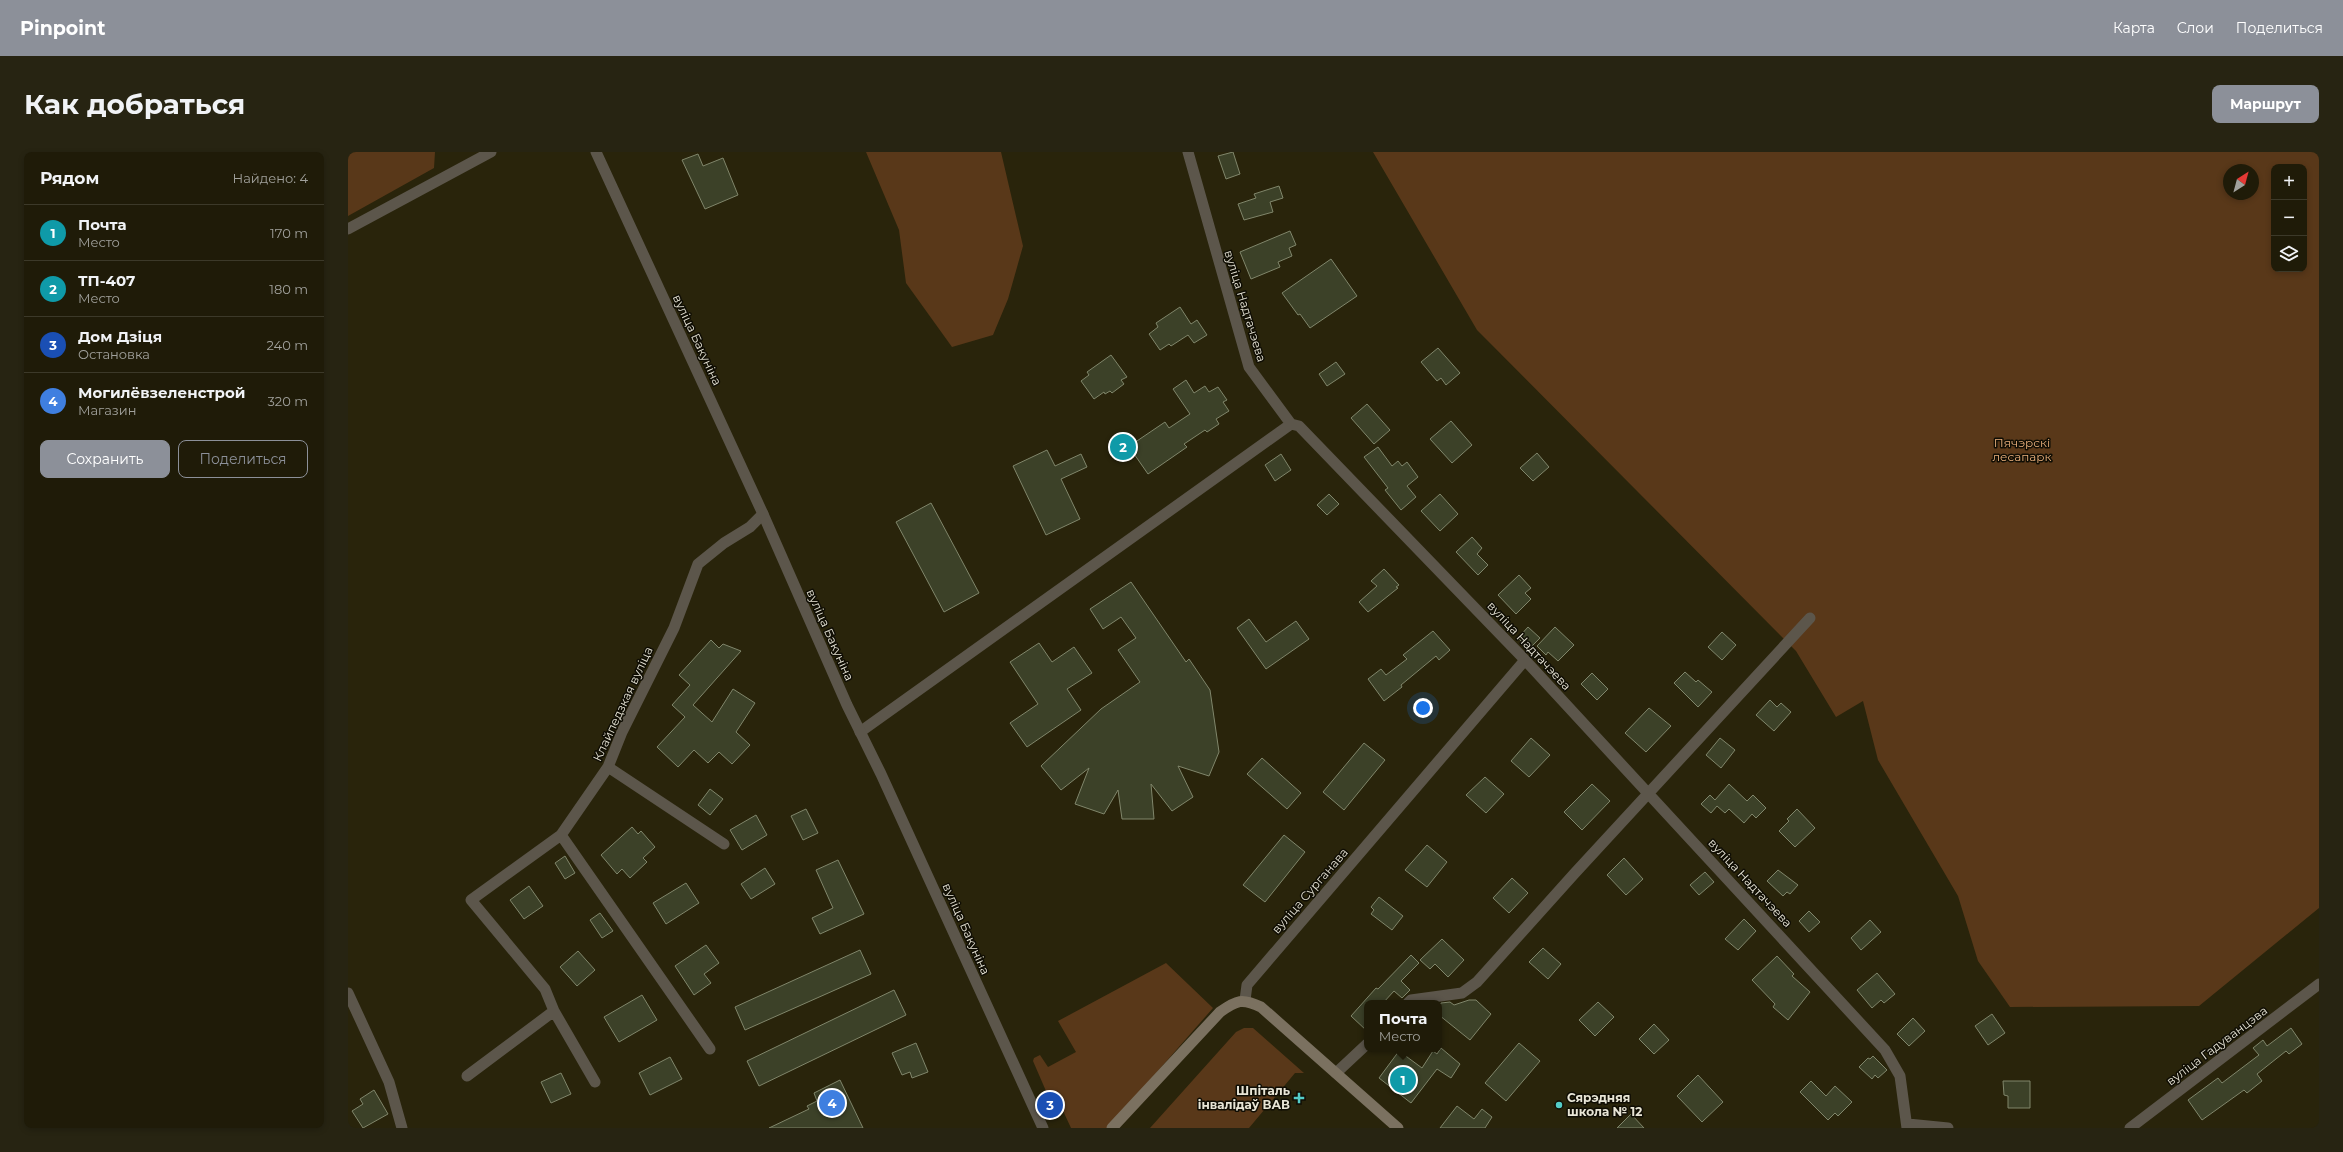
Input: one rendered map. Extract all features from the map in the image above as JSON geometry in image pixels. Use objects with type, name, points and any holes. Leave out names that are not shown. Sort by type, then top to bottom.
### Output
[{"type":"main road","points":[[1112,1128],[1220,1012],[1233,1003],[1245,1000],[1260,1007],[1398,1128]]},
{"type":"street","points":[[348,229],[492,152]]},
{"type":"street","name":"вуліца Бакуніна","points":[[596,152],[763,514],[860,732],[1043,1128]]},
{"type":"street","name":"вуліца Надтачэева","points":[[1188,152],[1249,367],[1291,424],[1299,426],[1525,660],[1886,1050],[1900,1076],[1908,1126]]},
{"type":"street","points":[[860,732],[1291,424]]},
{"type":"street","name":"Клайпедзкая вуліца","points":[[554,1011],[545,988],[471,900],[561,835],[608,767],[622,732],[674,628],[698,564],[724,543],[750,527],[763,514]]},
{"type":"street","points":[[1411,1000],[1462,993],[1478,982],[1574,874],[1810,618]]},
{"type":"street","name":"вуліца Сурганава","points":[[1245,1000],[1247,985],[1525,660]]},
{"type":"street","points":[[608,767],[724,844]]},
{"type":"street","points":[[561,835],[710,1049]]},
{"type":"street","name":"вуліца Гадуванцэва","points":[[2130,1128],[2319,984]]},
{"type":"street","points":[[348,993],[389,1082],[402,1128]]},
{"type":"street","points":[[467,1076],[554,1011],[595,1082]]},
{"type":"street","points":[[1336,1073],[1364,1047]]},
{"type":"street","points":[[1908,1126],[1948,1128]]},
{"type":"green space","points":[[348,152],[435,152],[434,168],[348,216]]},
{"type":"green space","points":[[866,152],[1001,152],[1023,246],[1008,299],[993,335],[952,347],[906,283],[899,230]]},
{"type":"green space","name":"Пячэрскі лесапарк","points":[[1373,152],[2319,152],[2319,908],[2199,1006],[2010,1007],[1978,961],[1958,896],[1878,760],[1863,701],[1836,717],[1796,651],[1477,330]]},
{"type":"green space","points":[[1166,963],[1213,1008],[1108,1128],[1071,1128],[1058,1100],[1052,1101],[1049,1098],[1033,1061],[1034,1058],[1040,1055],[1048,1067],[1076,1052],[1058,1021]]},
{"type":"green space","points":[[1244,1028],[1253,1028],[1304,1073],[1295,1073],[1249,1128],[1150,1128],[1236,1032]]},
{"type":"building","points":[[1233,152],[1240,174],[1226,179],[1218,156]]},
{"type":"building","points":[[698,154],[703,166],[723,158],[738,195],[705,209],[682,160]]},
{"type":"building","points":[[1279,186],[1283,198],[1270,202],[1273,212],[1244,220],[1238,204],[1256,198],[1254,194]]},
{"type":"building","points":[[1290,231],[1296,245],[1289,248],[1292,256],[1278,262],[1280,267],[1251,279],[1240,252]]},
{"type":"building","points":[[1331,259],[1357,296],[1310,328],[1300,314],[1298,315],[1282,293]]},
{"type":"building","points":[[1180,307],[1191,324],[1197,320],[1207,335],[1194,343],[1188,335],[1171,346],[1169,344],[1160,350],[1149,334],[1158,327],[1156,323]]},
{"type":"building","points":[[1438,348],[1460,373],[1446,385],[1441,378],[1437,381],[1421,362]]},
{"type":"building","points":[[1111,355],[1127,377],[1121,380],[1124,384],[1112,393],[1110,391],[1105,394],[1104,392],[1094,399],[1081,381],[1089,375],[1087,372]]},
{"type":"building","points":[[1336,362],[1345,374],[1327,386],[1319,374]]},
{"type":"building","points":[[1186,380],[1194,393],[1205,386],[1209,392],[1218,387],[1227,400],[1223,402],[1229,411],[1216,419],[1219,424],[1207,432],[1205,430],[1184,444],[1187,447],[1148,474],[1132,451],[1119,457],[1113,444],[1127,437],[1131,445],[1165,422],[1169,428],[1190,414],[1173,389]]},
{"type":"building","points":[[1367,404],[1390,430],[1374,444],[1351,418]]},
{"type":"building","points":[[1451,421],[1472,445],[1452,463],[1430,439]]},
{"type":"building","points":[[1378,447],[1392,466],[1398,461],[1402,466],[1407,462],[1418,477],[1407,486],[1416,497],[1401,510],[1385,490],[1388,488],[1364,457]]},
{"type":"building","points":[[1047,450],[1055,466],[1081,454],[1087,467],[1061,479],[1080,519],[1046,535],[1013,466]]},
{"type":"building","points":[[1537,453],[1549,467],[1533,481],[1520,468]]},
{"type":"building","points":[[1281,454],[1291,470],[1275,481],[1265,465]]},
{"type":"building","points":[[1329,494],[1339,504],[1327,515],[1317,505]]},
{"type":"building","points":[[1440,494],[1458,514],[1440,531],[1421,511]]},
{"type":"building","points":[[931,503],[979,593],[944,612],[896,522]]},
{"type":"building","points":[[1472,537],[1482,548],[1477,554],[1488,565],[1478,575],[1456,552]]},
{"type":"building","points":[[1384,569],[1399,585],[1396,587],[1398,588],[1368,612],[1359,602],[1377,586],[1371,581]]},
{"type":"building","points":[[1519,575],[1531,588],[1525,593],[1531,599],[1516,614],[1498,595]]},
{"type":"building","points":[[1131,582],[1186,662],[1189,659],[1210,690],[1219,752],[1209,776],[1178,766],[1193,797],[1172,811],[1151,784],[1154,819],[1122,819],[1118,790],[1104,814],[1075,804],[1089,768],[1061,790],[1041,766],[1101,709],[1140,682],[1118,650],[1136,638],[1121,617],[1103,629],[1090,609]]},
{"type":"building","points":[[1249,619],[1266,642],[1296,621],[1309,639],[1266,669],[1237,628]]},
{"type":"building","points":[[1528,627],[1540,638],[1529,649],[1518,638]]},
{"type":"building","points":[[1555,627],[1574,645],[1558,661],[1548,652],[1546,655],[1537,646]]},
{"type":"building","points":[[1433,631],[1450,650],[1439,660],[1436,656],[1384,701],[1368,679],[1381,669],[1386,675],[1407,659],[1403,655]]},
{"type":"building","points":[[1722,632],[1736,645],[1722,660],[1708,647]]},
{"type":"building","points":[[711,640],[719,648],[723,644],[741,651],[693,705],[712,722],[733,689],[755,703],[736,732],[750,745],[732,764],[719,752],[708,763],[694,750],[678,767],[657,747],[685,717],[672,705],[690,685],[679,675]]},
{"type":"building","points":[[1039,643],[1052,662],[1074,647],[1092,673],[1067,689],[1081,710],[1027,747],[1010,723],[1038,704],[1010,662]]},
{"type":"building","points":[[1685,672],[1696,682],[1698,680],[1712,692],[1698,707],[1674,683]]},
{"type":"building","points":[[1592,673],[1608,689],[1597,700],[1581,684]]},
{"type":"building","points":[[1770,700],[1777,707],[1781,703],[1791,712],[1774,731],[1756,715]]},
{"type":"building","points":[[1649,708],[1671,726],[1646,752],[1625,733]]},
{"type":"building","points":[[1531,738],[1550,755],[1529,777],[1511,761]]},
{"type":"building","points":[[1720,738],[1735,750],[1721,768],[1706,755]]},
{"type":"building","points":[[1364,743],[1385,760],[1344,810],[1323,792]]},
{"type":"building","points":[[1262,758],[1301,793],[1287,809],[1247,774]]},
{"type":"building","points":[[1485,777],[1504,794],[1486,813],[1466,795]]},
{"type":"building","points":[[1592,784],[1610,801],[1582,830],[1564,812]]},
{"type":"building","points":[[1729,784],[1747,801],[1753,795],[1766,808],[1756,818],[1752,814],[1744,823],[1729,809],[1725,813],[1717,806],[1711,813],[1701,804],[1710,795],[1715,800]]},
{"type":"building","points":[[710,789],[723,799],[710,815],[698,805]]},
{"type":"building","points":[[806,809],[818,833],[803,840],[791,816]]},
{"type":"building","points":[[1797,809],[1815,828],[1795,847],[1779,831],[1789,821],[1787,819]]},
{"type":"building","points":[[756,815],[767,835],[742,850],[730,830]]},
{"type":"building","points":[[632,827],[638,834],[641,831],[655,847],[643,858],[647,862],[630,878],[622,869],[617,874],[601,855]]},
{"type":"building","points":[[1284,835],[1305,852],[1265,902],[1243,885]]},
{"type":"building","points":[[1427,845],[1447,862],[1427,887],[1405,870]]},
{"type":"building","points":[[565,856],[575,873],[565,879],[555,863]]},
{"type":"building","points":[[1624,858],[1643,879],[1626,895],[1607,875]]},
{"type":"building","points":[[838,860],[864,914],[820,934],[812,918],[833,908],[816,870]]},
{"type":"building","points":[[765,868],[775,884],[751,899],[741,884]]},
{"type":"building","points":[[1778,870],[1798,885],[1790,894],[1787,892],[1783,896],[1767,881]]},
{"type":"building","points":[[1705,872],[1714,882],[1699,895],[1690,885]]},
{"type":"building","points":[[1512,878],[1528,893],[1509,913],[1493,898]]},
{"type":"building","points":[[686,883],[699,903],[666,924],[653,903]]},
{"type":"building","points":[[529,886],[543,906],[524,919],[510,900]]},
{"type":"building","points":[[1379,897],[1403,916],[1392,930],[1371,914],[1374,910],[1371,907]]},
{"type":"building","points":[[1809,911],[1820,922],[1809,932],[1799,921]]},
{"type":"building","points":[[600,913],[613,931],[602,938],[590,920]]},
{"type":"building","points":[[1744,919],[1756,931],[1738,950],[1725,939]]},
{"type":"building","points":[[1870,920],[1881,932],[1861,950],[1851,938]]},
{"type":"building","points":[[1442,939],[1464,960],[1448,977],[1435,964],[1430,969],[1420,960]]},
{"type":"building","points":[[706,945],[719,963],[704,974],[711,983],[694,995],[675,966]]},
{"type":"building","points":[[1543,948],[1561,964],[1548,979],[1529,962]]},
{"type":"building","points":[[860,950],[871,974],[745,1030],[735,1007]]},
{"type":"building","points":[[578,951],[595,970],[577,986],[560,967]]},
{"type":"building","points":[[1411,955],[1419,963],[1401,981],[1410,990],[1402,998],[1394,991],[1386,1000],[1365,1000],[1376,988],[1378,989]]},
{"type":"building","points":[[1777,956],[1794,974],[1792,976],[1810,992],[1788,1020],[1773,1007],[1775,1004],[1752,980]]},
{"type":"building","points":[[1877,973],[1895,994],[1884,1003],[1881,1000],[1872,1008],[1857,990]]},
{"type":"building","points":[[894,990],[906,1015],[759,1086],[747,1061]]},
{"type":"building","points":[[642,995],[657,1020],[619,1042],[604,1017]]},
{"type":"building","points":[[1469,1000],[1476,1000],[1491,1014],[1470,1040],[1442,1017],[1442,1003],[1450,1002],[1454,1005]]},
{"type":"building","points":[[1364,1001],[1364,1028],[1351,1016]]},
{"type":"building","points":[[1598,1002],[1614,1017],[1595,1036],[1579,1020]]},
{"type":"building","points":[[1992,1014],[2005,1033],[1988,1045],[1975,1026]]},
{"type":"building","points":[[1913,1018],[1925,1031],[1909,1046],[1897,1034]]},
{"type":"building","points":[[1654,1024],[1669,1040],[1654,1054],[1639,1039]]},
{"type":"building","points":[[2291,1028],[2302,1044],[2289,1054],[2286,1051],[2257,1074],[2262,1081],[2247,1093],[2244,1090],[2202,1120],[2188,1100],[2218,1078],[2222,1083],[2259,1055],[2253,1048],[2263,1040],[2267,1046]]},
{"type":"building","points":[[916,1043],[928,1072],[912,1078],[910,1072],[902,1075],[892,1053]]},
{"type":"building","points":[[1519,1043],[1540,1061],[1506,1101],[1485,1083]]},
{"type":"building","points":[[1442,1049],[1460,1064],[1451,1078],[1437,1069],[1411,1103],[1379,1078],[1398,1052],[1422,1068],[1432,1052],[1437,1054],[1438,1052],[1442,1052]]},
{"type":"building","points":[[1873,1056],[1887,1070],[1878,1078],[1875,1075],[1872,1079],[1859,1067],[1868,1058],[1870,1059]]},
{"type":"building","points":[[670,1057],[682,1079],[650,1095],[639,1073]]},
{"type":"building","points":[[561,1073],[571,1094],[551,1103],[541,1082]]},
{"type":"building","points":[[1698,1075],[1723,1102],[1702,1122],[1677,1096]]},
{"type":"building","points":[[840,1080],[863,1128],[769,1128],[809,1109],[807,1106],[817,1101],[814,1093]]},
{"type":"building","points":[[1811,1081],[1826,1096],[1835,1086],[1852,1102],[1838,1116],[1835,1113],[1828,1120],[1800,1092]]},
{"type":"building","points":[[2003,1081],[2030,1081],[2030,1108],[2008,1108],[2008,1096],[2004,1095]]},
{"type":"building","points":[[374,1090],[388,1114],[363,1128],[352,1111],[363,1104],[360,1099]]},
{"type":"building","points":[[1457,1106],[1474,1119],[1482,1109],[1492,1117],[1485,1128],[1440,1128]]},
{"type":"building","points":[[1631,1114],[1644,1128],[1617,1128]]},
{"type":"place","name":"ТП-407","points":[[1123,447]]},
{"type":"place","name":"Почта","points":[[1403,1080]]},
{"type":"place","name":"Шпіталь інвалідаў ВАВ","points":[[1299,1098]]},
{"type":"place","name":"Могилёвзеленстрой","points":[[832,1103]]},
{"type":"place","name":"Дом Дзіця","points":[[1050,1105]]},
{"type":"place","name":"Сярэдняя школа № 12","points":[[1559,1105]]}]
